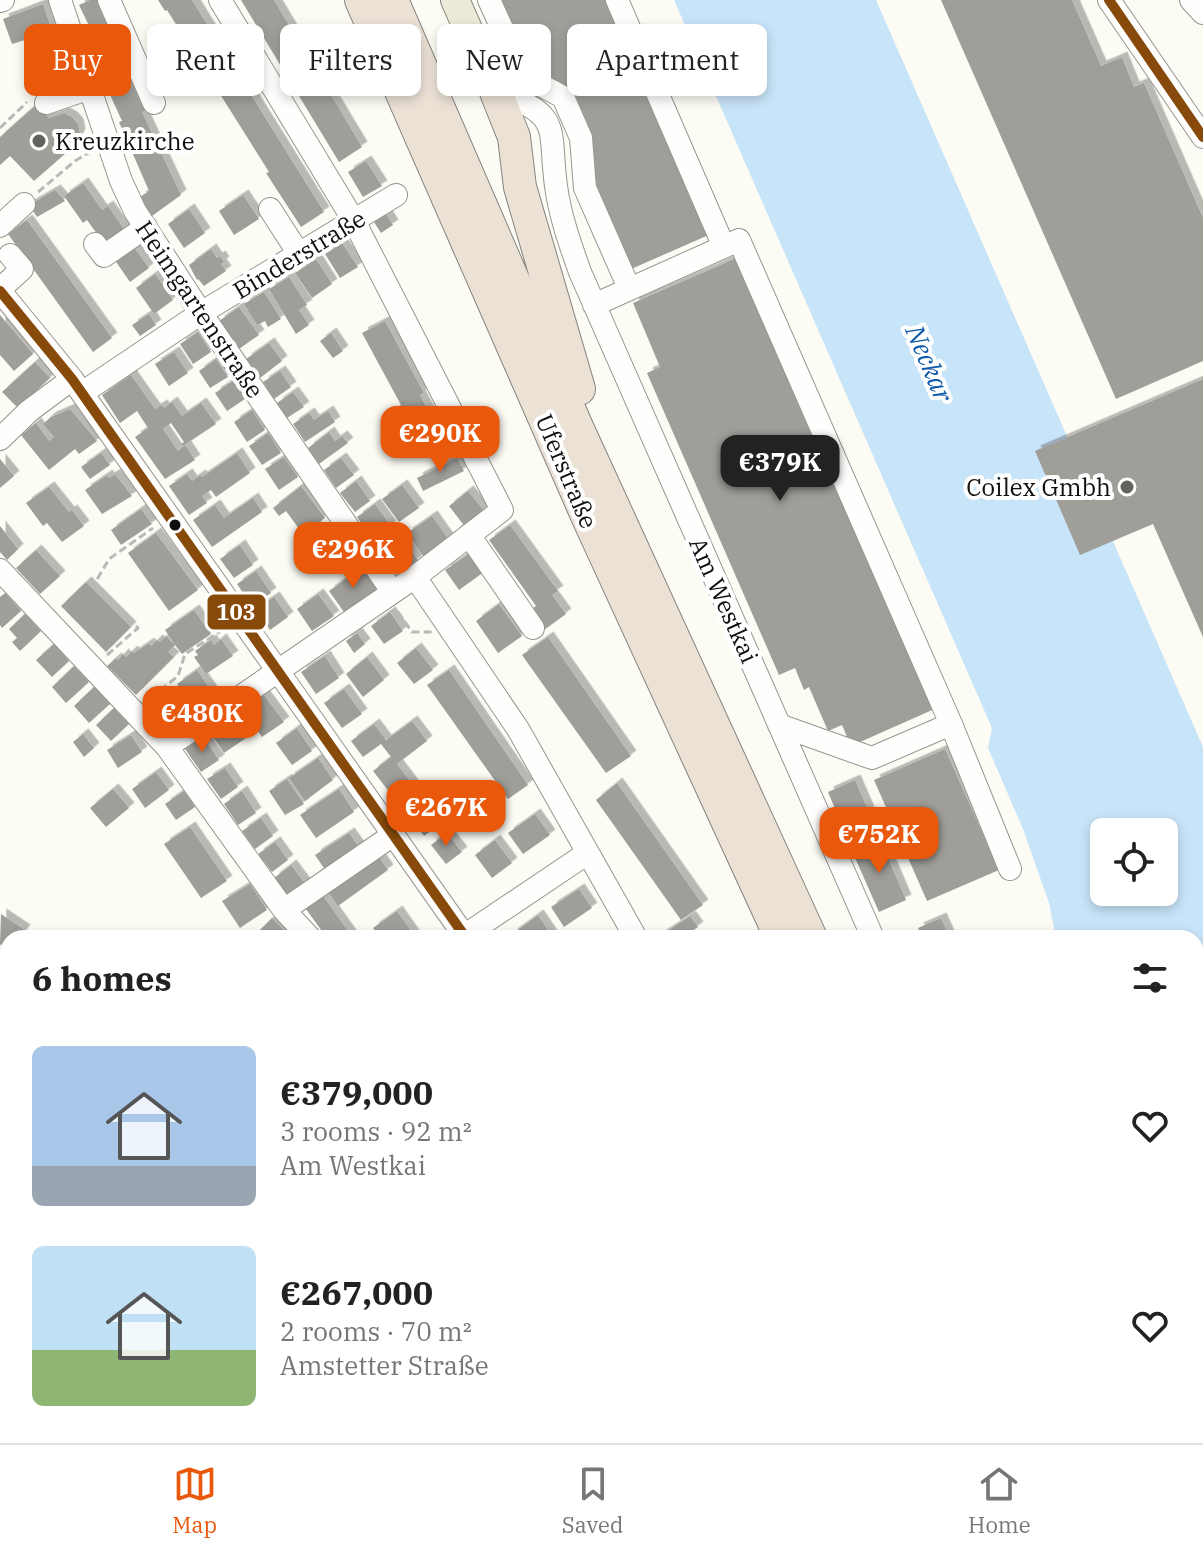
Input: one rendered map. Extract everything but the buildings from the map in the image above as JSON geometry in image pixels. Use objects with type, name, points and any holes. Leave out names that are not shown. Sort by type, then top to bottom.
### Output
[{"type":"highway","name":"Uferstraße","points":[[361,0],[600,546],[777,930]]},
{"type":"highway","name":"Uferstraße","points":[[392,0],[577,427],[807,930]]},
{"type":"highway","points":[[498,96],[514,137],[520,187],[582,397],[577,427]]},
{"type":"main road","points":[[455,0],[466,24]]},
{"type":"street","name":"Heimgartenstraße","points":[[60,0],[68,24]]},
{"type":"street","points":[[109,0],[154,103]]},
{"type":"street","points":[[167,747],[415,577],[502,510],[354,221],[220,0]]},
{"type":"street","points":[[489,0],[516,59],[533,81],[563,97],[581,138],[585,188],[629,288]]},
{"type":"street","points":[[617,0],[724,247]]},
{"type":"street","points":[[1109,0],[1203,137]]},
{"type":"street","points":[[46,103],[67,96]]},
{"type":"street","name":"Heimgartenstraße","points":[[92,96],[121,181],[146,227],[389,594]]},
{"type":"street","points":[[508,96],[535,109],[548,121],[523,129],[514,137]]},
{"type":"street","name":"Am Westkai","points":[[548,121],[554,140],[560,209],[580,272],[869,930]]},
{"type":"street","name":"Binderstraße","points":[[0,439],[29,411],[77,386],[396,195]]},
{"type":"street","points":[[0,226],[24,204]]},
{"type":"street","points":[[270,209],[299,254]]},
{"type":"street","points":[[95,244],[104,256],[146,227]]},
{"type":"street","points":[[594,305],[739,240],[951,724],[1010,869]]},
{"type":"street","points":[[10,255],[22,269],[0,290],[77,386],[460,930]]},
{"type":"street","points":[[469,535],[533,628]]},
{"type":"street","points":[[0,570],[167,747],[284,910],[303,930]]},
{"type":"street","points":[[415,577],[550,782],[586,854],[631,930]]},
{"type":"street","points":[[779,725],[872,758],[951,724]]},
{"type":"street","points":[[284,910],[393,835]]},
{"type":"street","points":[[475,930],[586,854]]},
{"type":"path","points":[[0,128],[32,96],[46,103]]},
{"type":"path","points":[[24,204],[75,161],[107,143]]},
{"type":"path","points":[[87,662],[110,654],[138,628],[95,583],[109,559],[169,517]]},
{"type":"path","points":[[389,594],[412,632],[452,632]]},
{"type":"path","points":[[151,688],[157,693],[178,676],[185,654],[240,618]]},
{"type":"water","name":"Neckar","points":[[674,0],[876,0],[1203,747],[1203,930],[1054,930],[1049,903],[1023,829],[988,748],[992,728],[716,96],[767,96],[767,24],[684,24]]},
{"type":"transit line","name":"103","points":[[1109,0],[1203,137]]},
{"type":"transit line","name":"103","points":[[0,291],[72,379],[460,930]]},
{"type":"place","name":"Kreuzkirche","points":[[39,141]]},
{"type":"place","name":"Coilex Gmbh","points":[[1127,487]]}]
